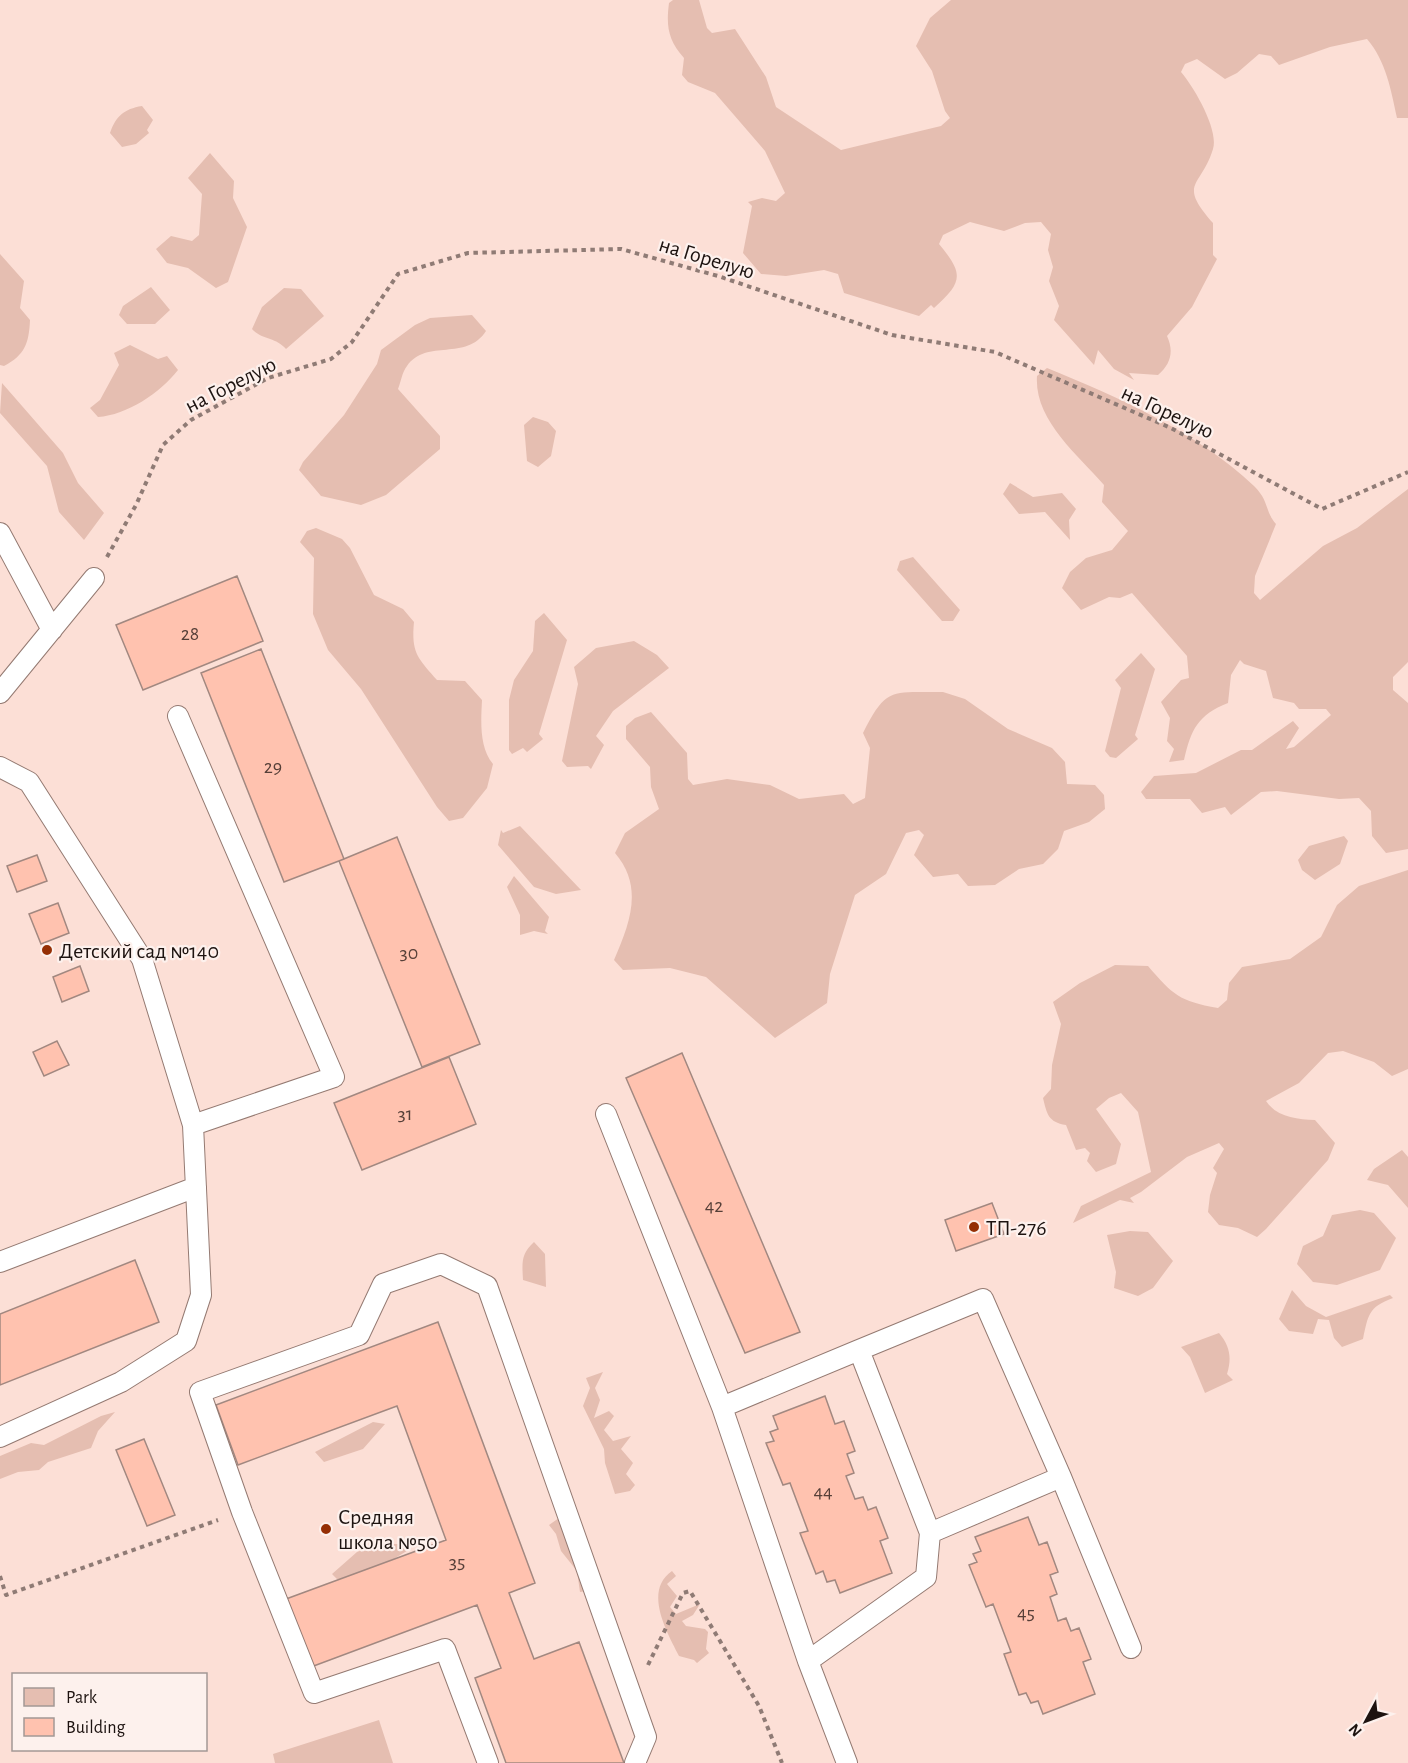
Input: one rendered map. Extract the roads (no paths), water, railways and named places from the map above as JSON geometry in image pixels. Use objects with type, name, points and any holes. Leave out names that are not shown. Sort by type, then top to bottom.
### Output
[{"type":"lane","points":[[0,533],[52,630]]},
{"type":"lane","points":[[0,693],[94,578]]},
{"type":"lane","points":[[178,717],[334,1077],[193,1125]]},
{"type":"lane","points":[[0,767],[29,782],[142,959],[193,1125],[201,1295],[186,1341],[121,1382],[0,1437]]},
{"type":"lane","points":[[606,1114],[722,1407],[808,1661],[847,1763]]},
{"type":"lane","points":[[0,1262],[196,1187]]},
{"type":"lane","points":[[488,1763],[445,1649],[314,1693],[242,1512],[200,1392],[359,1335],[383,1284],[441,1264],[487,1286],[646,1737],[635,1763]]},
{"type":"lane","points":[[722,1407],[983,1299],[1131,1648]]},
{"type":"lane","points":[[808,1661],[926,1577],[930,1533],[859,1350]]},
{"type":"lane","points":[[930,1533],[1060,1477]]},
{"type":"place","name":"Детский сад №140","points":[[47,950]]},
{"type":"place","name":"ТП-276","points":[[974,1227]]},
{"type":"place","name":"Средняя школа №50","points":[[326,1529]]}]
